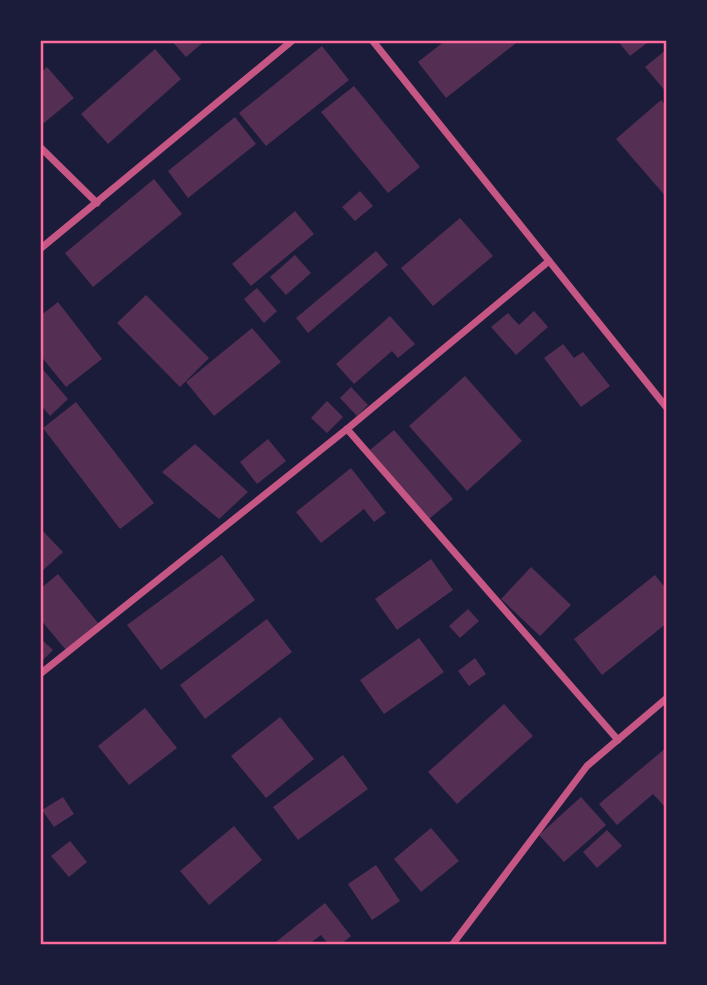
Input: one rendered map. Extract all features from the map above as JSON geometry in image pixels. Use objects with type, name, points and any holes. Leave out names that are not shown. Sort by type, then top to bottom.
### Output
[{"type":"street","points":[[40,250],[293,40]]},
{"type":"street","points":[[372,40],[667,408]]},
{"type":"street","points":[[40,147],[97,203]]},
{"type":"street","points":[[40,674],[347,429],[549,261]]},
{"type":"street","points":[[347,429],[618,740]]},
{"type":"street","points":[[452,945],[587,766],[667,698]]},
{"type":"building","points":[[171,40],[206,40],[186,57]]},
{"type":"building","points":[[446,40],[520,40],[446,98],[418,62]]},
{"type":"building","points":[[617,40],[651,40],[630,56]]},
{"type":"building","points":[[322,46],[349,80],[266,146],[239,113]]},
{"type":"building","points":[[155,49],[181,79],[108,144],[81,114]]},
{"type":"building","points":[[667,49],[667,93],[645,67]]},
{"type":"building","points":[[47,67],[74,98],[44,123],[40,119],[40,73]]},
{"type":"building","points":[[354,86],[420,167],[388,193],[321,112]]},
{"type":"building","points":[[661,100],[667,107],[667,198],[616,139]]},
{"type":"building","points":[[235,117],[256,144],[188,198],[168,171]]},
{"type":"building","points":[[154,179],[182,214],[93,287],[65,253]]},
{"type":"building","points":[[360,191],[373,206],[355,221],[342,207]]},
{"type":"building","points":[[295,211],[314,234],[251,286],[232,264]]},
{"type":"building","points":[[460,218],[493,256],[433,306],[401,268]]},
{"type":"building","points":[[376,251],[388,265],[308,333],[296,318]]},
{"type":"building","points":[[295,255],[311,273],[286,295],[270,277]]},
{"type":"building","points":[[257,288],[277,311],[264,323],[244,299]]},
{"type":"building","points":[[146,295],[209,358],[180,387],[117,323]]},
{"type":"building","points":[[58,302],[102,359],[66,387],[40,355],[40,316]]},
{"type":"building","points":[[534,311],[548,327],[516,355],[491,327],[508,313],[519,325]]},
{"type":"building","points":[[390,316],[415,344],[398,358],[392,351],[354,384],[336,364]]},
{"type":"building","points":[[252,328],[281,362],[214,416],[186,382]]},
{"type":"building","points":[[563,344],[574,358],[583,352],[610,386],[581,407],[544,358]]},
{"type":"building","points":[[40,366],[68,399],[50,416],[40,404]]},
{"type":"building","points":[[465,376],[522,441],[467,491],[409,426]]},
{"type":"building","points":[[351,387],[368,405],[357,416],[340,398]]},
{"type":"building","points":[[327,401],[343,417],[327,433],[311,418]]},
{"type":"building","points":[[76,402],[154,503],[120,529],[43,428]]},
{"type":"building","points":[[394,430],[453,499],[429,519],[370,450]]},
{"type":"building","points":[[268,439],[286,461],[257,484],[240,462]]},
{"type":"building","points":[[195,444],[248,492],[219,519],[162,472]]},
{"type":"building","points":[[351,468],[386,513],[374,522],[364,509],[321,543],[296,512]]},
{"type":"building","points":[[40,528],[63,552],[40,573]]},
{"type":"building","points":[[222,555],[255,600],[161,670],[127,625]]},
{"type":"building","points":[[431,559],[453,590],[397,630],[375,599]]},
{"type":"building","points":[[531,567],[571,605],[540,636],[501,599]]},
{"type":"building","points":[[58,574],[98,623],[66,650],[40,619],[40,589]]},
{"type":"building","points":[[655,575],[667,590],[667,623],[602,675],[574,639]]},
{"type":"building","points":[[468,609],[479,621],[460,638],[449,626]]},
{"type":"building","points":[[267,619],[292,652],[205,719],[180,685]]},
{"type":"building","points":[[40,638],[53,650],[40,663]]},
{"type":"building","points":[[419,638],[444,672],[384,714],[360,680]]},
{"type":"building","points":[[475,658],[486,674],[469,686],[458,671]]},
{"type":"building","points":[[504,704],[533,736],[457,804],[428,772]]},
{"type":"building","points":[[145,708],[177,748],[129,785],[98,746]]},
{"type":"building","points":[[280,717],[314,759],[266,798],[231,756]]},
{"type":"building","points":[[667,747],[667,804],[664,806],[653,794],[617,825],[599,804]]},
{"type":"building","points":[[343,755],[368,789],[298,840],[273,807]]},
{"type":"building","points":[[63,797],[74,814],[54,827],[42,810]]},
{"type":"building","points":[[581,797],[606,825],[564,862],[539,835]]},
{"type":"building","points":[[234,826],[262,860],[209,905],[180,871]]},
{"type":"building","points":[[431,828],[459,861],[421,892],[394,859]]},
{"type":"building","points":[[607,830],[622,846],[597,868],[583,852]]},
{"type":"building","points":[[70,841],[87,862],[69,877],[51,856]]},
{"type":"building","points":[[376,865],[400,901],[372,920],[348,884]]},
{"type":"building","points":[[325,903],[351,936],[340,945],[329,945],[321,935],[308,945],[272,945]]}]
